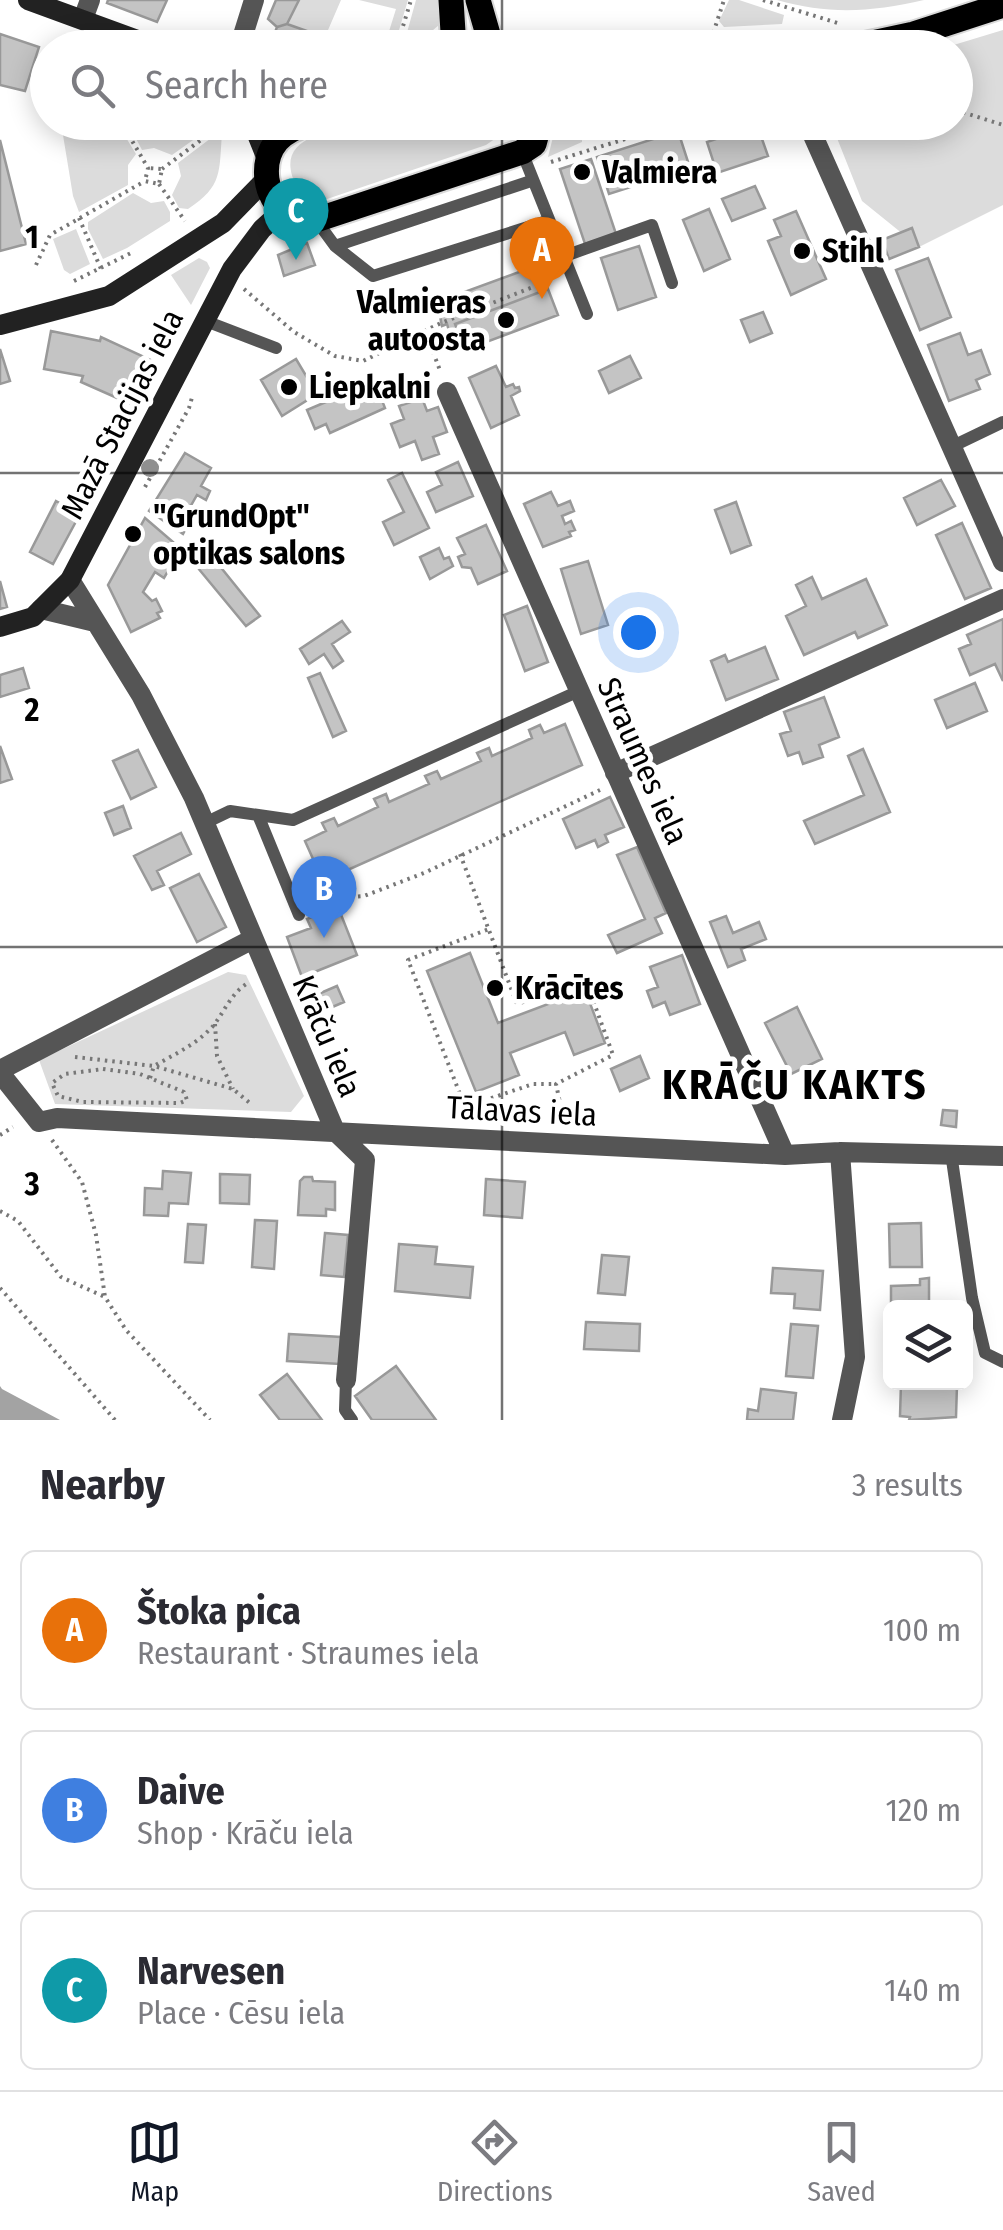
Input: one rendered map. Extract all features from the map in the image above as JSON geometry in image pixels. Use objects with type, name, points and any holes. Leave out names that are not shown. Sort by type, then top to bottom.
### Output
[{"type":"main road","points":[[28,0],[86,9],[125,30]]},
{"type":"main road","points":[[451,0],[453,30]]},
{"type":"main road","points":[[478,0],[487,30]]},
{"type":"main road","points":[[926,30],[1003,5]]},
{"type":"main road","points":[[258,140],[272,198],[283,210],[299,218],[316,220],[533,158],[536,140]]},
{"type":"main road","points":[[0,325],[109,296],[223,223],[267,168],[279,140]]},
{"type":"main road","name":"Mazā Stacijas iela","points":[[0,627],[33,616],[70,580],[232,269],[262,229],[283,210]]},
{"type":"street","points":[[244,30],[254,0]]},
{"type":"street","points":[[816,140],[1003,562]]},
{"type":"street","name":"Straumes iela","points":[[448,392],[785,1154]]},
{"type":"street","name":"Krāču iela","points":[[70,580],[141,695],[204,823],[335,1131],[365,1160],[346,1380]]},
{"type":"street","points":[[617,777],[1003,600]]},
{"type":"street","points":[[41,609],[95,622]]},
{"type":"street","points":[[39,1122],[0,1071],[253,939]]},
{"type":"street","name":"Tālavas iela","points":[[39,1122],[57,1118],[785,1154],[1003,1156]]},
{"type":"street","points":[[840,1152],[855,1357],[842,1420]]},
{"type":"lane","points":[[533,158],[531,181],[587,314]]},
{"type":"lane","points":[[335,246],[531,181]]},
{"type":"lane","points":[[316,220],[335,246],[373,276],[547,221]]},
{"type":"lane","points":[[562,258],[652,224],[672,283]]},
{"type":"lane","points":[[204,320],[276,348]]},
{"type":"lane","points":[[951,447],[1003,422]]},
{"type":"lane","points":[[204,823],[230,811],[292,820],[579,691]]},
{"type":"lane","points":[[258,815],[299,915]]},
{"type":"lane","points":[[951,1154],[972,1298],[985,1353],[1003,1362]]},
{"type":"lane","points":[[346,1380],[345,1410],[352,1420]]},
{"type":"path","points":[[402,30],[410,0]]},
{"type":"path","points":[[714,30],[722,0]]},
{"type":"path","points":[[764,0],[828,30]]},
{"type":"path","points":[[973,116],[1003,126]]},
{"type":"path","points":[[132,140],[148,168],[145,181]]},
{"type":"path","points":[[148,168],[162,169],[200,140]]},
{"type":"path","points":[[533,158],[606,140]]},
{"type":"path","points":[[159,184],[162,169]]},
{"type":"path","points":[[36,265],[50,235],[145,181],[159,184],[187,223]]},
{"type":"path","points":[[79,218],[101,270]]},
{"type":"path","points":[[74,281],[141,248]]},
{"type":"path","points":[[242,287],[294,332],[335,356],[363,361],[546,282],[541,264]]},
{"type":"path","points":[[425,331],[448,392]]},
{"type":"path","points":[[299,915],[335,898],[364,896],[424,873],[617,777]]},
{"type":"path","points":[[460,854],[517,1004],[586,980],[613,1056],[556,1084],[533,1084],[465,1108]]},
{"type":"path","points":[[465,1117],[465,1108],[408,960],[488,929]]},
{"type":"path","points":[[150,1078],[154,1066],[196,1042],[214,1024],[237,989],[256,978]]},
{"type":"path","points":[[214,1024],[216,1056],[233,1089],[251,1104],[257,1118]]},
{"type":"path","points":[[68,1058],[86,1056],[154,1066],[233,1089]]},
{"type":"path","points":[[103,1070],[150,1078],[184,1092],[187,1100],[83,1102],[58,1096],[52,1083],[65,1074],[103,1070]]},
{"type":"path","points":[[556,1084],[564,1122]]},
{"type":"path","points":[[39,1122],[82,1182],[96,1235],[104,1297],[126,1330],[210,1420]]},
{"type":"path","points":[[0,1211],[18,1221],[60,1277],[104,1297]]},
{"type":"path","points":[[0,1288],[114,1420]]},
{"type":"shaded area","points":[[299,0],[341,0],[328,30],[305,30],[287,24]]},
{"type":"shaded area","points":[[359,0],[408,0],[399,30],[389,30],[396,9]]},
{"type":"shaded area","points":[[416,0],[437,0],[439,25],[433,30],[408,30]]},
{"type":"shaded area","points":[[729,0],[784,15],[782,24],[724,27],[719,21]]},
{"type":"shaded area","points":[[777,0],[924,0],[851,10]]},
{"type":"shaded area","points":[[1003,30],[1003,205],[919,247],[862,201],[838,140],[973,140],[973,39]]},
{"type":"shaded area","points":[[64,140],[127,140],[136,154],[128,165],[128,185],[79,212]]},
{"type":"shaded area","points":[[137,140],[193,140],[172,155],[154,148],[142,150]]},
{"type":"shaded area","points":[[208,140],[221,140],[217,177],[208,193],[188,209],[179,208],[172,195],[181,176],[178,163]]},
{"type":"shaded area","points":[[493,140],[327,199],[314,199],[298,189],[291,173],[295,149],[304,142]]},
{"type":"shaded area","points":[[552,140],[582,140],[582,142],[548,157]]},
{"type":"shaded area","points":[[133,193],[151,203],[164,201],[170,221],[103,259],[88,222]]},
{"type":"shaded area","points":[[76,229],[90,264],[70,274],[64,270],[53,239]]},
{"type":"shaded area","points":[[199,258],[210,268],[191,305],[171,275]]},
{"type":"shaded area","points":[[228,972],[246,975],[304,1096],[291,1112],[55,1104],[39,1060]]},
{"type":"shaded area","points":[[0,1386],[2,1389],[60,1420],[0,1420]]},
{"type":"building","points":[[167,0],[157,22],[107,3]]},
{"type":"building","points":[[276,0],[299,0],[287,24],[277,27],[268,19]]},
{"type":"building","points":[[287,24],[304,30],[276,30]]},
{"type":"building","points":[[0,34],[30,44],[30,75],[25,91],[0,85]]},
{"type":"building","points":[[0,140],[26,244],[0,251]]},
{"type":"building","points":[[650,140],[681,140],[690,168],[609,194],[597,157]]},
{"type":"building","points":[[762,140],[768,156],[717,173],[707,142]]},
{"type":"building","points":[[591,159],[616,234],[585,244],[560,169]]},
{"type":"building","points":[[755,186],[765,208],[732,221],[722,199]]},
{"type":"building","points":[[709,209],[730,259],[704,271],[683,220]]},
{"type":"building","points":[[796,211],[826,279],[791,295],[768,241],[781,236],[774,220]]},
{"type":"building","points":[[912,228],[919,247],[889,259],[882,240]]},
{"type":"building","points":[[307,243],[315,265],[284,276],[278,255]]},
{"type":"building","points":[[639,246],[656,297],[618,310],[601,258]]},
{"type":"building","points":[[928,258],[951,317],[920,330],[896,270]]},
{"type":"building","points":[[541,264],[548,289],[455,324],[462,342],[453,345],[447,324],[442,326],[437,302]]},
{"type":"building","name":"Valmieras autoosta","points":[[548,289],[558,315],[465,350],[455,324]]},
{"type":"building","points":[[763,312],[772,333],[750,342],[741,320]]},
{"type":"building","points":[[51,331],[100,341],[101,337],[153,361],[133,405],[81,382],[83,376],[44,369]]},
{"type":"building","points":[[960,333],[968,355],[981,350],[990,374],[976,380],[980,389],[949,401],[928,345]]},
{"type":"building","points":[[0,349],[10,381],[0,384]]},
{"type":"building","points":[[630,356],[641,378],[609,393],[599,371]]},
{"type":"building","name":"Liepkalni","points":[[296,359],[317,394],[282,416],[261,380]]},
{"type":"building","points":[[496,366],[506,387],[519,387],[520,391],[511,396],[519,415],[491,428],[469,378]]},
{"type":"building","points":[[378,390],[385,408],[330,433],[326,424],[315,429],[307,410],[347,393],[351,402]]},
{"type":"building","points":[[422,398],[427,411],[438,407],[447,432],[433,437],[439,454],[422,460],[415,441],[400,447],[391,424],[404,419],[399,406]]},
{"type":"building","points":[[185,453],[211,468],[201,486],[210,491],[206,500],[197,495],[185,516],[191,519],[183,534],[149,511]]},
{"type":"building","points":[[458,462],[473,496],[436,512],[427,492],[442,485],[436,472]]},
{"type":"building","points":[[402,473],[429,528],[394,545],[383,522],[404,512],[388,480]]},
{"type":"building","points":[[941,480],[955,506],[917,525],[904,498]]},
{"type":"building","points":[[551,492],[558,506],[570,501],[574,511],[562,516],[565,524],[571,521],[575,530],[569,532],[571,536],[543,547],[524,504]]},
{"type":"building","points":[[56,501],[80,514],[53,564],[30,552]]},
{"type":"building","points":[[736,502],[751,545],[731,553],[715,510]]},
{"type":"building","points":[[145,518],[173,542],[162,560],[171,566],[164,578],[155,572],[143,592],[152,601],[156,599],[162,611],[157,613],[160,618],[131,632],[108,585]]},
{"type":"building","points":[[962,523],[991,588],[965,599],[936,535]]},
{"type":"building","points":[[486,525],[507,571],[478,584],[471,568],[462,567],[458,557],[465,554],[457,538]]},
{"type":"building","points":[[202,544],[260,616],[246,626],[188,556]]},
{"type":"building","points":[[439,548],[453,566],[430,579],[420,557]]},
{"type":"building","points":[[588,561],[608,625],[581,634],[561,569]]},
{"type":"building","points":[[812,577],[822,599],[866,579],[887,625],[858,638],[855,632],[804,655],[786,616],[806,606],[796,585]]},
{"type":"building","points":[[0,581],[7,607],[0,609]]},
{"type":"building","points":[[527,606],[548,662],[525,671],[504,615]]},
{"type":"building","points":[[1003,619],[1003,681],[995,664],[970,675],[959,649],[971,644],[967,635]]},
{"type":"building","points":[[342,621],[350,632],[332,644],[343,661],[333,668],[324,654],[309,664],[300,649]]},
{"type":"building","points":[[765,647],[778,679],[726,700],[711,661],[725,655],[728,662]]},
{"type":"building","points":[[23,668],[29,688],[0,697],[0,675]]},
{"type":"building","points":[[320,673],[346,731],[333,737],[308,678]]},
{"type":"building","points":[[975,683],[987,711],[947,728],[935,700]]},
{"type":"building","points":[[824,697],[839,737],[819,745],[823,757],[803,764],[799,752],[788,756],[780,734],[791,731],[784,712]]},
{"type":"building","points":[[565,724],[582,765],[323,881],[305,841],[326,831],[322,823],[334,818],[338,826],[378,807],[374,799],[386,794],[389,802],[429,784],[425,776],[437,771],[441,779],[481,761],[477,753],[489,748],[492,756],[532,738],[529,730],[540,725],[544,733]]},
{"type":"building","points":[[0,746],[12,779],[0,783]]},
{"type":"building","points":[[863,749],[890,812],[815,844],[804,821],[864,795],[848,756]]},
{"type":"building","points":[[138,750],[156,787],[131,799],[113,761]]},
{"type":"building","points":[[610,797],[624,827],[605,835],[608,842],[598,847],[595,840],[576,848],[563,819]]},
{"type":"building","points":[[123,806],[131,828],[114,835],[105,813]]},
{"type":"building","points":[[181,833],[191,854],[157,871],[164,885],[152,890],[134,856]]},
{"type":"building","points":[[637,847],[666,913],[655,918],[662,933],[617,953],[608,935],[645,919],[617,855]]},
{"type":"building","points":[[199,874],[226,927],[197,942],[170,888]]},
{"type":"building","points":[[338,907],[357,955],[302,977],[287,937],[311,928],[307,919]]},
{"type":"building","points":[[726,916],[733,933],[759,922],[766,939],[741,949],[745,960],[728,967],[710,922]]},
{"type":"building","points":[[470,953],[498,1023],[585,990],[605,1043],[574,1055],[565,1032],[510,1053],[519,1075],[476,1092],[427,971]]},
{"type":"building","points":[[682,955],[700,1004],[670,1015],[665,1002],[653,1007],[647,991],[658,987],[650,967]]},
{"type":"building","points":[[337,986],[344,1002],[316,1014],[309,998]]},
{"type":"building","points":[[797,1007],[822,1059],[791,1074],[765,1023]]},
{"type":"building","points":[[640,1056],[649,1078],[620,1091],[611,1069]]},
{"type":"building","points":[[943,1110],[957,1111],[956,1127],[941,1125]]},
{"type":"building","points":[[163,1171],[191,1173],[188,1204],[169,1203],[168,1216],[144,1215],[145,1188],[162,1189]]},
{"type":"building","points":[[220,1174],[250,1175],[249,1204],[220,1203]]},
{"type":"building","points":[[304,1177],[335,1182],[335,1210],[326,1209],[326,1216],[298,1215],[300,1181]]},
{"type":"building","points":[[486,1179],[525,1182],[522,1218],[484,1215]]},
{"type":"building","points":[[255,1220],[277,1221],[274,1269],[252,1267]]},
{"type":"building","points":[[921,1223],[922,1267],[890,1267],[889,1224]]},
{"type":"building","points":[[188,1224],[206,1225],[203,1263],[185,1262]]},
{"type":"building","points":[[325,1233],[348,1235],[344,1277],[321,1275]]},
{"type":"building","points":[[399,1244],[437,1247],[435,1264],[473,1267],[470,1298],[395,1291]]},
{"type":"building","points":[[602,1255],[629,1257],[625,1295],[598,1293]]},
{"type":"building","points":[[773,1268],[823,1271],[820,1310],[794,1308],[795,1294],[771,1293]]},
{"type":"building","points":[[929,1278],[929,1300],[891,1300],[891,1286],[920,1285],[920,1279]]},
{"type":"building","points":[[586,1322],[640,1324],[639,1351],[584,1349]]},
{"type":"building","points":[[791,1324],[818,1326],[813,1378],[786,1376]]},
{"type":"building","points":[[289,1334],[341,1337],[340,1364],[287,1361]]},
{"type":"building","points":[[396,1366],[436,1420],[372,1420],[355,1396]]},
{"type":"building","points":[[287,1374],[322,1420],[280,1420],[260,1395]]},
{"type":"building","points":[[761,1389],[796,1393],[793,1420],[747,1420],[748,1409],[758,1411]]},
{"type":"building","points":[[901,1390],[957,1390],[956,1417],[909,1420],[910,1417],[900,1416]]},
{"type":"place","name":"Valmiera","points":[[582,172]]},
{"type":"place","name":"Stihl","points":[[802,251]]},
{"type":"place","name":"Narvesen","points":[[296,260]]},
{"type":"place","name":"Štoka pica","points":[[542,299]]},
{"type":"place","name":"Valmieras autoosta","points":[[506,320]]},
{"type":"place","name":"Liepkalni","points":[[289,387]]},
{"type":"place","name":"\"GrundOpt\" optikas salons","points":[[133,534]]},
{"type":"place","name":"Daive","points":[[324,938]]},
{"type":"place","name":"Krācītes","points":[[495,988]]},
{"type":"district","name":"KRĀČU KAKTS","points":[[795,1085]]}]
